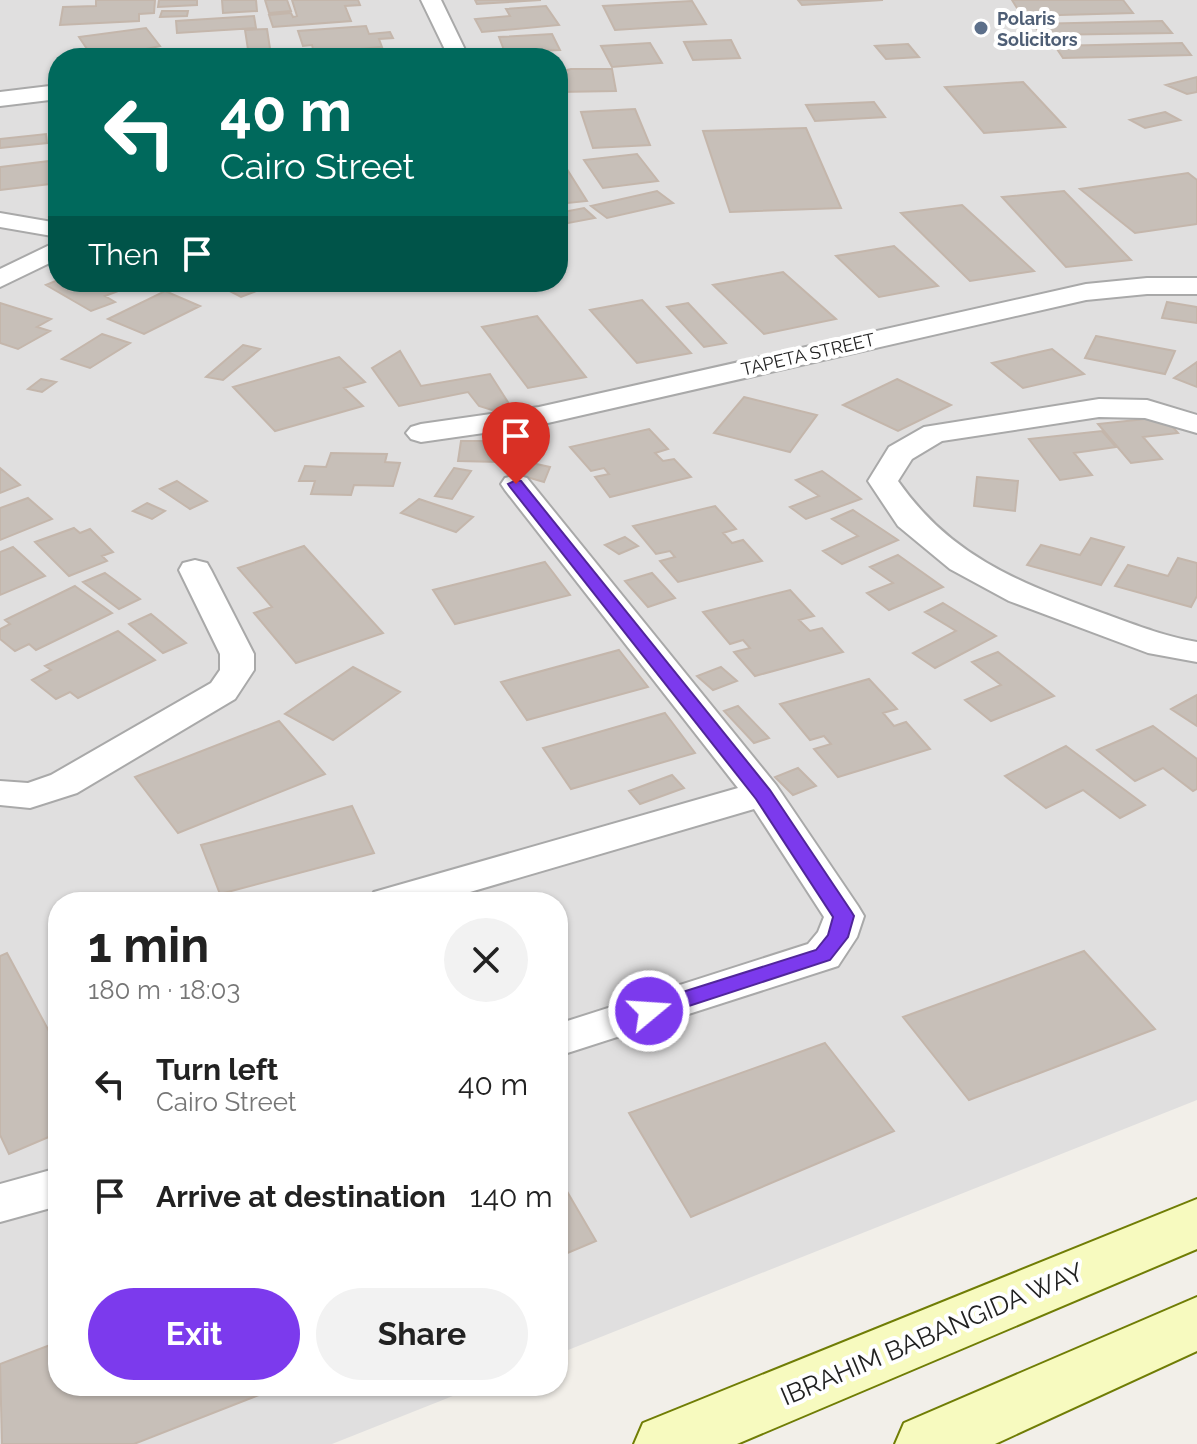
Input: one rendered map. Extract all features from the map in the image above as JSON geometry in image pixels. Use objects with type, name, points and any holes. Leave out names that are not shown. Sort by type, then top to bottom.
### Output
[{"type":"main road","name":"IBRAHIM BABANGIDA WAY","points":[[666,1444],[1197,1223]]},
{"type":"main road","points":[[927,1444],[1197,1323]]},
{"type":"street","points":[[431,0],[449,48]]},
{"type":"street","points":[[0,99],[48,93]]},
{"type":"street","points":[[0,220],[48,228]]},
{"type":"street","points":[[0,279],[48,254]]},
{"type":"street","name":"TAPETA STREET","points":[[421,433],[539,416],[1058,297],[1147,286],[1197,286]]},
{"type":"street","points":[[1197,424],[1147,409],[1099,408],[934,433],[900,453],[883,481],[909,519],[961,562],[1021,594],[1160,646],[1197,652]]},
{"type":"street","points":[[516,484],[763,794],[844,916],[837,937],[823,955],[568,1037]]},
{"type":"street","points":[[0,793],[30,796],[64,784],[223,691],[237,670],[237,654],[195,570]]},
{"type":"street","points":[[423,892],[763,794]]},
{"type":"street","points":[[0,1203],[48,1190]]},
{"type":"shaded area","points":[[0,0],[1197,0],[1197,1100],[568,1350],[568,892],[48,892],[48,1396],[453,1396],[332,1444],[0,1444]]},
{"type":"building","points":[[96,0],[155,0],[154,13],[139,14],[139,21],[60,25],[63,7],[96,6]]},
{"type":"building","points":[[159,0],[197,0],[197,5],[158,7]]},
{"type":"building","points":[[222,0],[256,0],[257,11],[223,13]]},
{"type":"building","points":[[265,0],[287,0],[291,11],[269,13]]},
{"type":"building","points":[[292,0],[358,0],[360,5],[345,6],[351,21],[273,27],[269,15],[291,13],[293,17],[297,16]]},
{"type":"building","points":[[475,0],[541,0],[477,4]]},
{"type":"building","points":[[798,0],[883,0],[802,5]]},
{"type":"building","points":[[1012,0],[1123,0],[1133,13],[1022,16]]},
{"type":"building","points":[[692,1],[706,24],[615,30],[603,6]]},
{"type":"building","points":[[546,6],[559,25],[482,32],[475,19],[510,16],[506,9]]},
{"type":"building","points":[[162,11],[188,11],[187,16],[160,17]]},
{"type":"building","points":[[254,16],[256,28],[177,33],[176,21]]},
{"type":"building","points":[[1162,21],[1172,33],[1041,35],[1033,24]]},
{"type":"building","points":[[366,26],[369,34],[390,32],[393,38],[379,39],[382,47],[313,48],[312,45],[303,46],[298,31]]},
{"type":"building","points":[[146,28],[160,46],[86,48],[79,37]]},
{"type":"building","points":[[267,29],[270,48],[248,48],[245,30]]},
{"type":"building","points":[[552,34],[559,48],[503,48],[499,37]]},
{"type":"building","points":[[731,40],[740,58],[693,60],[684,42]]},
{"type":"building","points":[[650,43],[662,63],[612,67],[601,46]]},
{"type":"building","points":[[1182,43],[1191,55],[1063,58],[1055,46]]},
{"type":"building","points":[[908,44],[919,57],[886,59],[875,46]]},
{"type":"building","points":[[612,69],[616,91],[568,92],[568,70]]},
{"type":"building","points":[[1197,77],[1197,92],[1187,94],[1166,85]]},
{"type":"building","points":[[1023,82],[1065,127],[984,133],[945,87]]},
{"type":"building","points":[[874,102],[885,117],[815,121],[806,105]]},
{"type":"building","points":[[635,109],[650,145],[593,148],[581,112]]},
{"type":"building","points":[[1165,112],[1180,120],[1145,128],[1130,120]]},
{"type":"building","points":[[806,128],[841,208],[730,212],[703,131]]},
{"type":"building","points":[[46,134],[47,143],[0,148],[0,139]]},
{"type":"building","points":[[637,154],[658,181],[603,188],[584,160]]},
{"type":"building","points":[[48,161],[48,184],[0,190],[0,167]]},
{"type":"building","points":[[568,171],[587,201],[568,203]]},
{"type":"building","points":[[1188,173],[1197,180],[1197,224],[1135,233],[1080,189]]},
{"type":"building","points":[[657,191],[673,203],[607,218],[591,206]]},
{"type":"building","points":[[1064,191],[1131,260],[1066,267],[1002,197]]},
{"type":"building","points":[[962,205],[1034,271],[970,281],[901,213]]},
{"type":"building","points":[[584,208],[595,218],[568,223],[568,211]]},
{"type":"building","points":[[894,246],[938,286],[879,297],[836,256]]},
{"type":"building","points":[[783,272],[836,319],[764,334],[713,285]]},
{"type":"building","points":[[58,292],[115,292],[105,296],[115,302],[91,311]]},
{"type":"building","points":[[163,292],[200,306],[144,334],[108,319]]},
{"type":"building","points":[[232,292],[254,292],[241,297]]},
{"type":"building","points":[[642,300],[691,353],[637,363],[590,310]]},
{"type":"building","points":[[1167,302],[1197,307],[1197,323],[1162,318]]},
{"type":"building","points":[[0,303],[51,319],[37,327],[50,331],[18,349],[0,343]]},
{"type":"building","points":[[688,303],[726,343],[704,347],[667,307]]},
{"type":"building","points":[[537,316],[586,377],[528,388],[482,327]]},
{"type":"building","points":[[102,334],[130,343],[90,368],[62,359]]},
{"type":"building","points":[[1096,336],[1175,351],[1165,374],[1085,358]]},
{"type":"building","points":[[243,345],[260,349],[223,380],[206,377]]},
{"type":"building","points":[[1052,349],[1084,374],[1023,388],[992,363]]},
{"type":"building","points":[[400,351],[421,386],[490,374],[511,407],[492,410],[479,406],[468,392],[399,406],[372,368]]},
{"type":"building","points":[[339,357],[365,382],[344,388],[363,406],[275,431],[233,387]]},
{"type":"building","points":[[1197,362],[1197,387],[1174,378]]},
{"type":"building","points":[[41,379],[56,382],[42,392],[28,389]]},
{"type":"building","points":[[897,379],[951,405],[898,431],[843,405]]},
{"type":"building","points":[[744,397],[817,415],[790,452],[714,433]]},
{"type":"building","points":[[1164,417],[1178,433],[1143,437],[1162,459],[1131,463],[1098,424]]},
{"type":"building","points":[[649,429],[668,449],[655,453],[663,461],[674,459],[691,477],[610,497],[595,477],[609,474],[604,468],[591,471],[570,447]]},
{"type":"building","points":[[1102,431],[1116,447],[1074,453],[1092,475],[1060,480],[1029,439]]},
{"type":"building","points":[[461,441],[501,441],[500,462],[458,461]]},
{"type":"building","points":[[331,453],[387,454],[385,462],[400,463],[393,486],[354,485],[351,495],[311,494],[315,481],[299,481],[305,466],[326,467]]},
{"type":"building","points":[[532,463],[550,467],[544,482],[523,476]]},
{"type":"building","points":[[0,468],[20,485],[0,493]]},
{"type":"building","points":[[454,468],[471,471],[452,499],[435,496]]},
{"type":"building","points":[[822,471],[861,499],[806,519],[790,507],[819,496],[796,480]]},
{"type":"building","points":[[977,477],[1018,481],[1015,511],[974,506]]},
{"type":"building","points":[[177,481],[207,501],[190,509],[160,489]]},
{"type":"building","points":[[28,498],[52,519],[0,540],[0,508]]},
{"type":"building","points":[[419,499],[473,517],[456,532],[401,513]]},
{"type":"building","points":[[147,503],[165,511],[152,519],[133,511]]},
{"type":"building","points":[[715,506],[736,529],[723,533],[732,543],[743,540],[762,561],[678,582],[660,561],[675,557],[670,551],[656,554],[633,526]]},
{"type":"building","points":[[853,510],[898,540],[842,564],[823,551],[858,536],[832,519]]},
{"type":"building","points":[[74,528],[80,533],[90,529],[113,552],[102,556],[107,561],[69,576],[35,542]]},
{"type":"building","points":[[625,537],[638,546],[619,554],[605,545]]},
{"type":"building","points":[[1091,538],[1124,547],[1101,585],[1027,565],[1041,545],[1080,555]]},
{"type":"building","points":[[304,546],[383,633],[296,663],[254,613],[272,607],[238,568]]},
{"type":"building","points":[[13,547],[45,576],[0,595],[0,552]]},
{"type":"building","points":[[898,555],[943,587],[889,610],[867,593],[893,583],[870,567]]},
{"type":"building","points":[[1178,558],[1197,563],[1197,596],[1191,607],[1115,586],[1128,565],[1168,576]]},
{"type":"building","points":[[545,562],[570,595],[455,624],[433,590]]},
{"type":"building","points":[[105,573],[140,599],[119,609],[83,582]]},
{"type":"building","points":[[652,573],[675,598],[648,607],[625,581]]},
{"type":"building","points":[[75,586],[112,613],[36,650],[29,644],[15,651],[0,639],[0,629],[10,624],[5,620]]},
{"type":"building","points":[[790,590],[814,616],[799,620],[810,631],[822,628],[843,652],[755,676],[734,652],[750,648],[743,640],[730,644],[703,612]]},
{"type":"building","points":[[943,603],[996,636],[935,668],[913,653],[956,631],[925,612]]},
{"type":"building","points":[[151,614],[186,643],[163,653],[129,624]]},
{"type":"building","points":[[118,631],[155,660],[78,698],[70,692],[56,699],[32,680],[51,670],[45,666]]},
{"type":"building","points":[[619,650],[648,687],[527,720],[501,682]]},
{"type":"building","points":[[998,652],[1054,696],[991,721],[965,700],[1001,685],[972,662]]},
{"type":"building","points":[[353,667],[400,692],[333,740],[285,714]]},
{"type":"building","points":[[721,667],[737,681],[713,690],[697,676]]},
{"type":"building","points":[[869,679],[897,709],[883,713],[894,726],[906,722],[930,749],[838,777],[814,749],[831,744],[824,736],[810,740],[780,704]]},
{"type":"building","points":[[1197,695],[1197,726],[1171,709]]},
{"type":"building","points":[[738,706],[769,738],[754,743],[724,711]]},
{"type":"building","points":[[665,713],[695,753],[571,789],[543,748]]},
{"type":"building","points":[[279,721],[325,774],[178,833],[135,777]]},
{"type":"building","points":[[1153,726],[1197,759],[1197,789],[1193,791],[1163,768],[1135,781],[1097,750]]},
{"type":"building","points":[[1066,746],[1145,805],[1120,818],[1083,790],[1046,808],[1005,776]]},
{"type":"building","points":[[798,768],[816,786],[793,795],[775,777]]},
{"type":"building","points":[[672,775],[684,788],[640,804],[629,791]]},
{"type":"building","points":[[352,806],[374,853],[219,892],[201,845]]},
{"type":"building","points":[[1084,951],[1155,1029],[969,1100],[903,1017]]},
{"type":"building","points":[[7,953],[48,1029],[48,1137],[9,1154],[0,1135],[0,956]]},
{"type":"building","points":[[825,1043],[894,1131],[691,1217],[629,1113]]},
{"type":"building","points":[[568,1193],[596,1241],[568,1253]]},
{"type":"building","points":[[48,1346],[48,1396],[256,1396],[134,1444],[2,1444],[0,1364]]},
{"type":"place","name":"Polaris Solicitors","points":[[981,28]]},
{"type":"route","points":[[516,484],[763,794],[844,916],[837,937],[823,955],[649,1011]]}]
